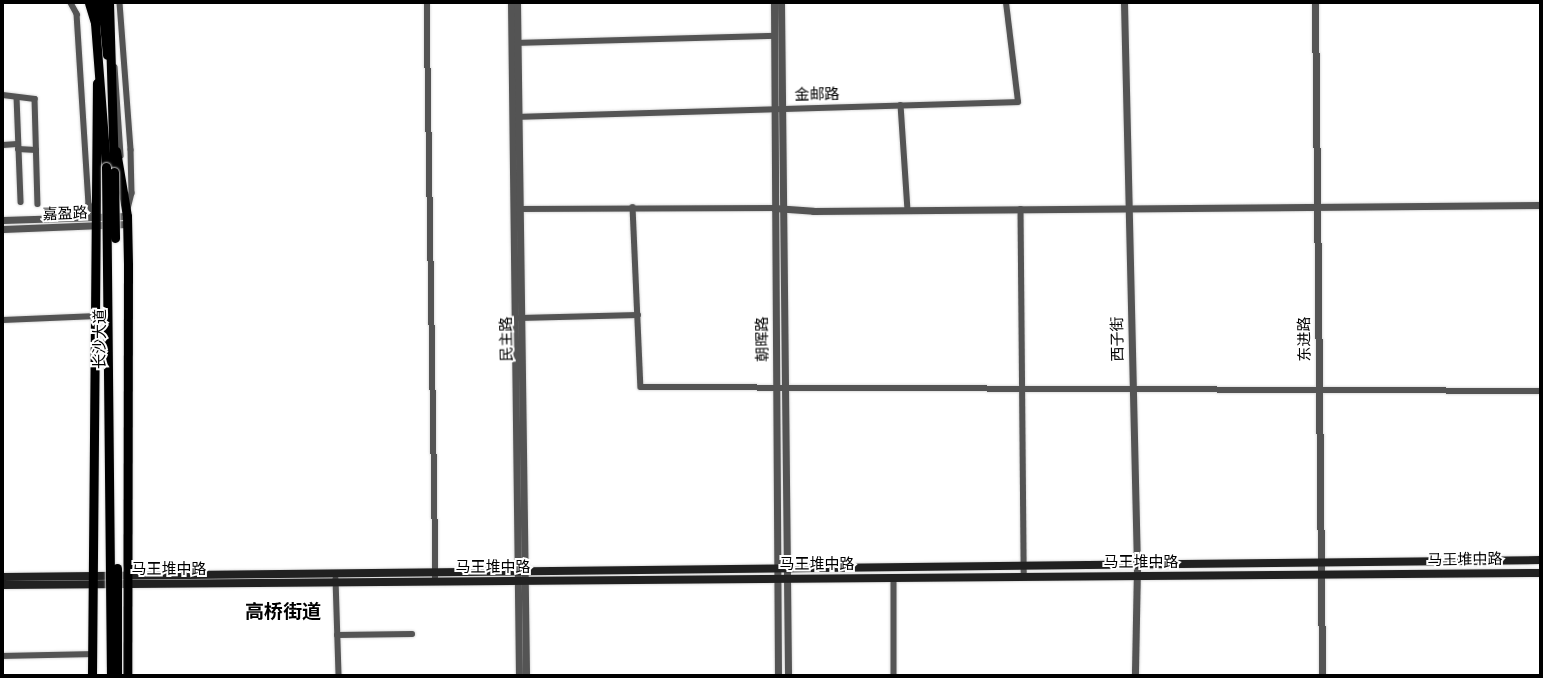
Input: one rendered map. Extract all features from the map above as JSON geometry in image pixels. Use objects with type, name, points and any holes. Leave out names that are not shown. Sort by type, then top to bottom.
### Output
[{"type":"main road","points":[[89,3],[95,23]]},
{"type":"main road","points":[[95,23],[103,5]]},
{"type":"main road","name":"长沙大道","points":[[103,5],[112,64],[113,131],[110,169],[111,675]]},
{"type":"main road","name":"长沙大道","points":[[95,23],[110,169],[117,675]]},
{"type":"main road","points":[[92,675],[98,316],[97,222],[99,73]]},
{"type":"main road","points":[[113,131],[127,220],[127,675]]},
{"type":"main road","name":"马王堆中路","points":[[94,579],[127,574],[774,568],[1137,567],[1540,560]]},
{"type":"main road","name":"马王堆中路","points":[[94,579],[127,583],[336,583],[1540,573]]},
{"type":"main road","points":[[3,577],[94,579]]},
{"type":"main road","points":[[3,585],[94,579]]},
{"type":"street","points":[[71,3],[77,14],[89,204],[97,222]]},
{"type":"street","points":[[427,3],[436,582]]},
{"type":"street","name":"民主路","points":[[511,3],[521,571]]},
{"type":"street","name":"民主路","points":[[517,3],[521,571],[519,675]]},
{"type":"street","name":"朝晖路","points":[[774,3],[776,387],[774,568],[776,579],[778,675]]},
{"type":"street","name":"朝晖路","points":[[781,3],[788,675]]},
{"type":"street","name":"金邮路","points":[[517,117],[774,108],[1018,102],[1006,3]]},
{"type":"street","name":"西子街","points":[[1124,3],[1137,567],[1134,577],[1135,675]]},
{"type":"street","name":"东进路","points":[[1315,3],[1322,675]]},
{"type":"street","points":[[119,4],[112,21],[112,64],[122,182]]},
{"type":"street","points":[[119,4],[131,150],[132,193],[127,220]]},
{"type":"street","points":[[517,43],[774,36]]},
{"type":"street","points":[[3,95],[35,99],[38,204]]},
{"type":"street","points":[[17,97],[21,202]]},
{"type":"street","points":[[901,105],[908,211]]},
{"type":"street","points":[[3,144],[36,150]]},
{"type":"street","points":[[519,209],[633,207],[908,211],[1540,205]]},
{"type":"street","points":[[633,207],[641,387],[1132,387],[1319,393],[1540,391]]},
{"type":"street","points":[[1021,210],[1024,577]]},
{"type":"street","name":"嘉盈路","points":[[3,220],[97,222]]},
{"type":"street","name":"嘉盈路","points":[[3,229],[127,220]]},
{"type":"street","points":[[520,318],[638,315]]},
{"type":"street","points":[[3,320],[98,316]]},
{"type":"street","points":[[337,573],[337,635],[339,675]]},
{"type":"street","points":[[894,578],[894,675]]},
{"type":"street","name":"民主路","points":[[521,581],[526,675]]},
{"type":"street","points":[[337,635],[412,634]]},
{"type":"street","points":[[3,656],[93,654]]},
{"type":"district","name":"高桥街道","points":[[283,612]]}]
